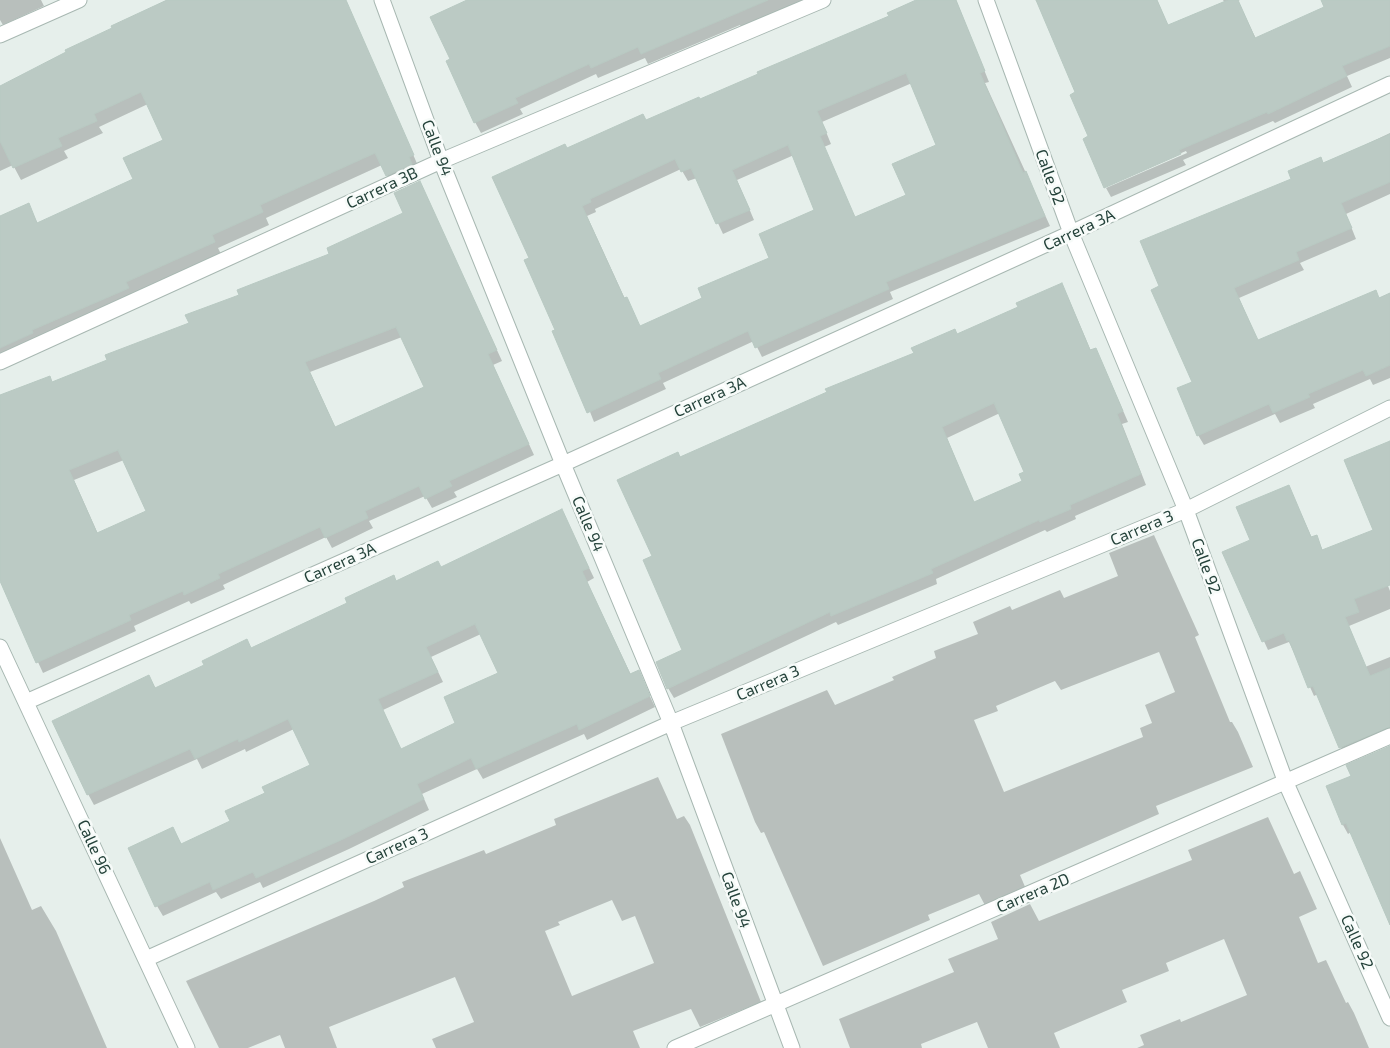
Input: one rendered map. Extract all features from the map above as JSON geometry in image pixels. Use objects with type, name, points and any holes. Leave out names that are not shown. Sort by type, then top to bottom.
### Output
[{"type":"street","points":[[0,35],[79,0]]},
{"type":"street","name":"Calle 94","points":[[382,0],[441,161],[563,464],[671,723],[792,1048]]},
{"type":"street","name":"Carrera 3B","points":[[0,362],[441,161],[823,0]]},
{"type":"street","name":"Calle 92","points":[[986,0],[1071,234],[1186,510],[1286,783],[1390,1018]]},
{"type":"street","name":"Carrera 3A","points":[[26,702],[563,464],[1071,234],[1390,84]]},
{"type":"street","name":"Carrera 3","points":[[146,959],[671,723],[1186,510],[1390,408]]},
{"type":"street","name":"Calle 96","points":[[0,646],[187,1048]]},
{"type":"street","name":"Carrera 2D","points":[[675,1048],[1390,736]]},
{"type":"building","points":[[167,0],[346,0],[414,155],[409,157],[412,164],[386,176],[375,153],[260,205],[263,212],[212,235],[215,242],[126,282],[129,288],[32,330],[33,333],[0,348],[0,216],[29,203],[37,223],[133,179],[123,158],[163,140],[141,92],[94,114],[97,121],[58,138],[62,146],[13,168],[0,141],[0,86],[66,52],[65,50],[112,28],[111,26]]},
{"type":"building","points":[[467,0],[768,0],[641,54],[638,47],[591,68],[589,64],[515,98],[518,103],[474,123],[446,61],[450,59],[430,17]]},
{"type":"building","points":[[916,0],[956,0],[985,71],[980,73],[1023,173],[1026,171],[1045,216],[886,282],[889,289],[755,348],[748,331],[658,373],[661,379],[587,413],[552,331],[555,330],[524,260],[529,258],[492,177],[565,144],[567,148],[643,114],[646,120],[699,97],[700,99],[758,74],[757,72],[889,16],[887,13]],"holes":[[[906,73],[936,145],[892,164],[906,195],[855,217],[820,136],[827,133],[817,111]],[[788,145],[814,210],[759,234],[769,258],[698,288],[702,298],[640,326],[627,297],[624,298],[582,206],[591,202],[590,199],[675,159],[681,172],[691,168],[716,224],[750,210],[732,170]]]},
{"type":"building","points":[[1036,0],[1157,0],[1168,25],[1228,0],[1238,0],[1255,38],[1324,7],[1321,0],[1390,0],[1390,46],[1342,66],[1347,76],[1268,114],[1267,112],[1179,150],[1181,154],[1104,188],[1083,139],[1088,136],[1070,95],[1075,92]]},
{"type":"building","points":[[1390,134],[1390,182],[1341,203],[1352,228],[1296,252],[1299,260],[1234,288],[1258,340],[1376,290],[1379,298],[1390,293],[1390,365],[1366,376],[1363,370],[1308,394],[1310,397],[1273,413],[1269,404],[1197,436],[1177,388],[1192,382],[1151,290],[1159,286],[1140,241],[1291,179],[1288,171],[1321,157],[1323,163]]},
{"type":"building","points":[[420,181],[497,350],[488,354],[529,444],[449,481],[452,486],[425,499],[419,486],[365,511],[368,518],[325,538],[320,527],[218,574],[220,578],[184,595],[183,591],[129,615],[131,620],[36,663],[0,581],[0,395],[50,376],[52,382],[107,360],[105,355],[189,323],[185,315],[239,295],[237,290],[329,254],[327,248],[403,213],[394,193]],"holes":[[[396,327],[424,387],[335,427],[305,362]],[[118,450],[146,511],[97,533],[69,470]]]},
{"type":"building","points":[[1062,283],[1090,350],[1096,348],[1123,411],[1117,414],[1141,474],[1070,505],[1071,509],[1040,522],[1039,520],[931,569],[933,573],[831,616],[830,612],[667,689],[656,662],[682,650],[643,560],[652,556],[617,480],[678,452],[680,457],[827,392],[825,389],[914,353],[911,348],[955,329],[957,334],[1018,307],[1016,303]],"holes":[[[994,403],[1024,472],[1019,474],[1022,481],[974,502],[942,427]]]},
{"type":"building","points":[[1390,441],[1390,585],[1354,599],[1359,612],[1345,617],[1370,676],[1390,668],[1390,727],[1339,748],[1313,686],[1308,688],[1289,640],[1287,641],[1284,633],[1262,642],[1222,552],[1250,540],[1236,507],[1289,485],[1311,537],[1317,535],[1322,550],[1373,530],[1344,460]]},
{"type":"building","points":[[562,509],[589,568],[582,571],[630,674],[639,670],[650,696],[579,730],[577,724],[476,769],[471,758],[417,784],[424,799],[343,839],[256,878],[253,872],[213,890],[210,882],[155,907],[128,848],[173,827],[181,844],[230,821],[225,811],[265,793],[262,787],[310,765],[288,719],[239,742],[238,739],[195,759],[190,749],[87,795],[52,721],[149,675],[155,688],[204,665],[202,661],[247,639],[251,648],[347,603],[345,598],[394,575],[396,581],[438,561],[441,567]],"holes":[[[475,624],[498,673],[444,697],[455,723],[401,749],[378,699],[438,672],[426,647]]]},
{"type":"building","points":[[1390,746],[1390,925],[1346,823],[1342,825],[1326,786],[1351,776],[1346,765]]}]
